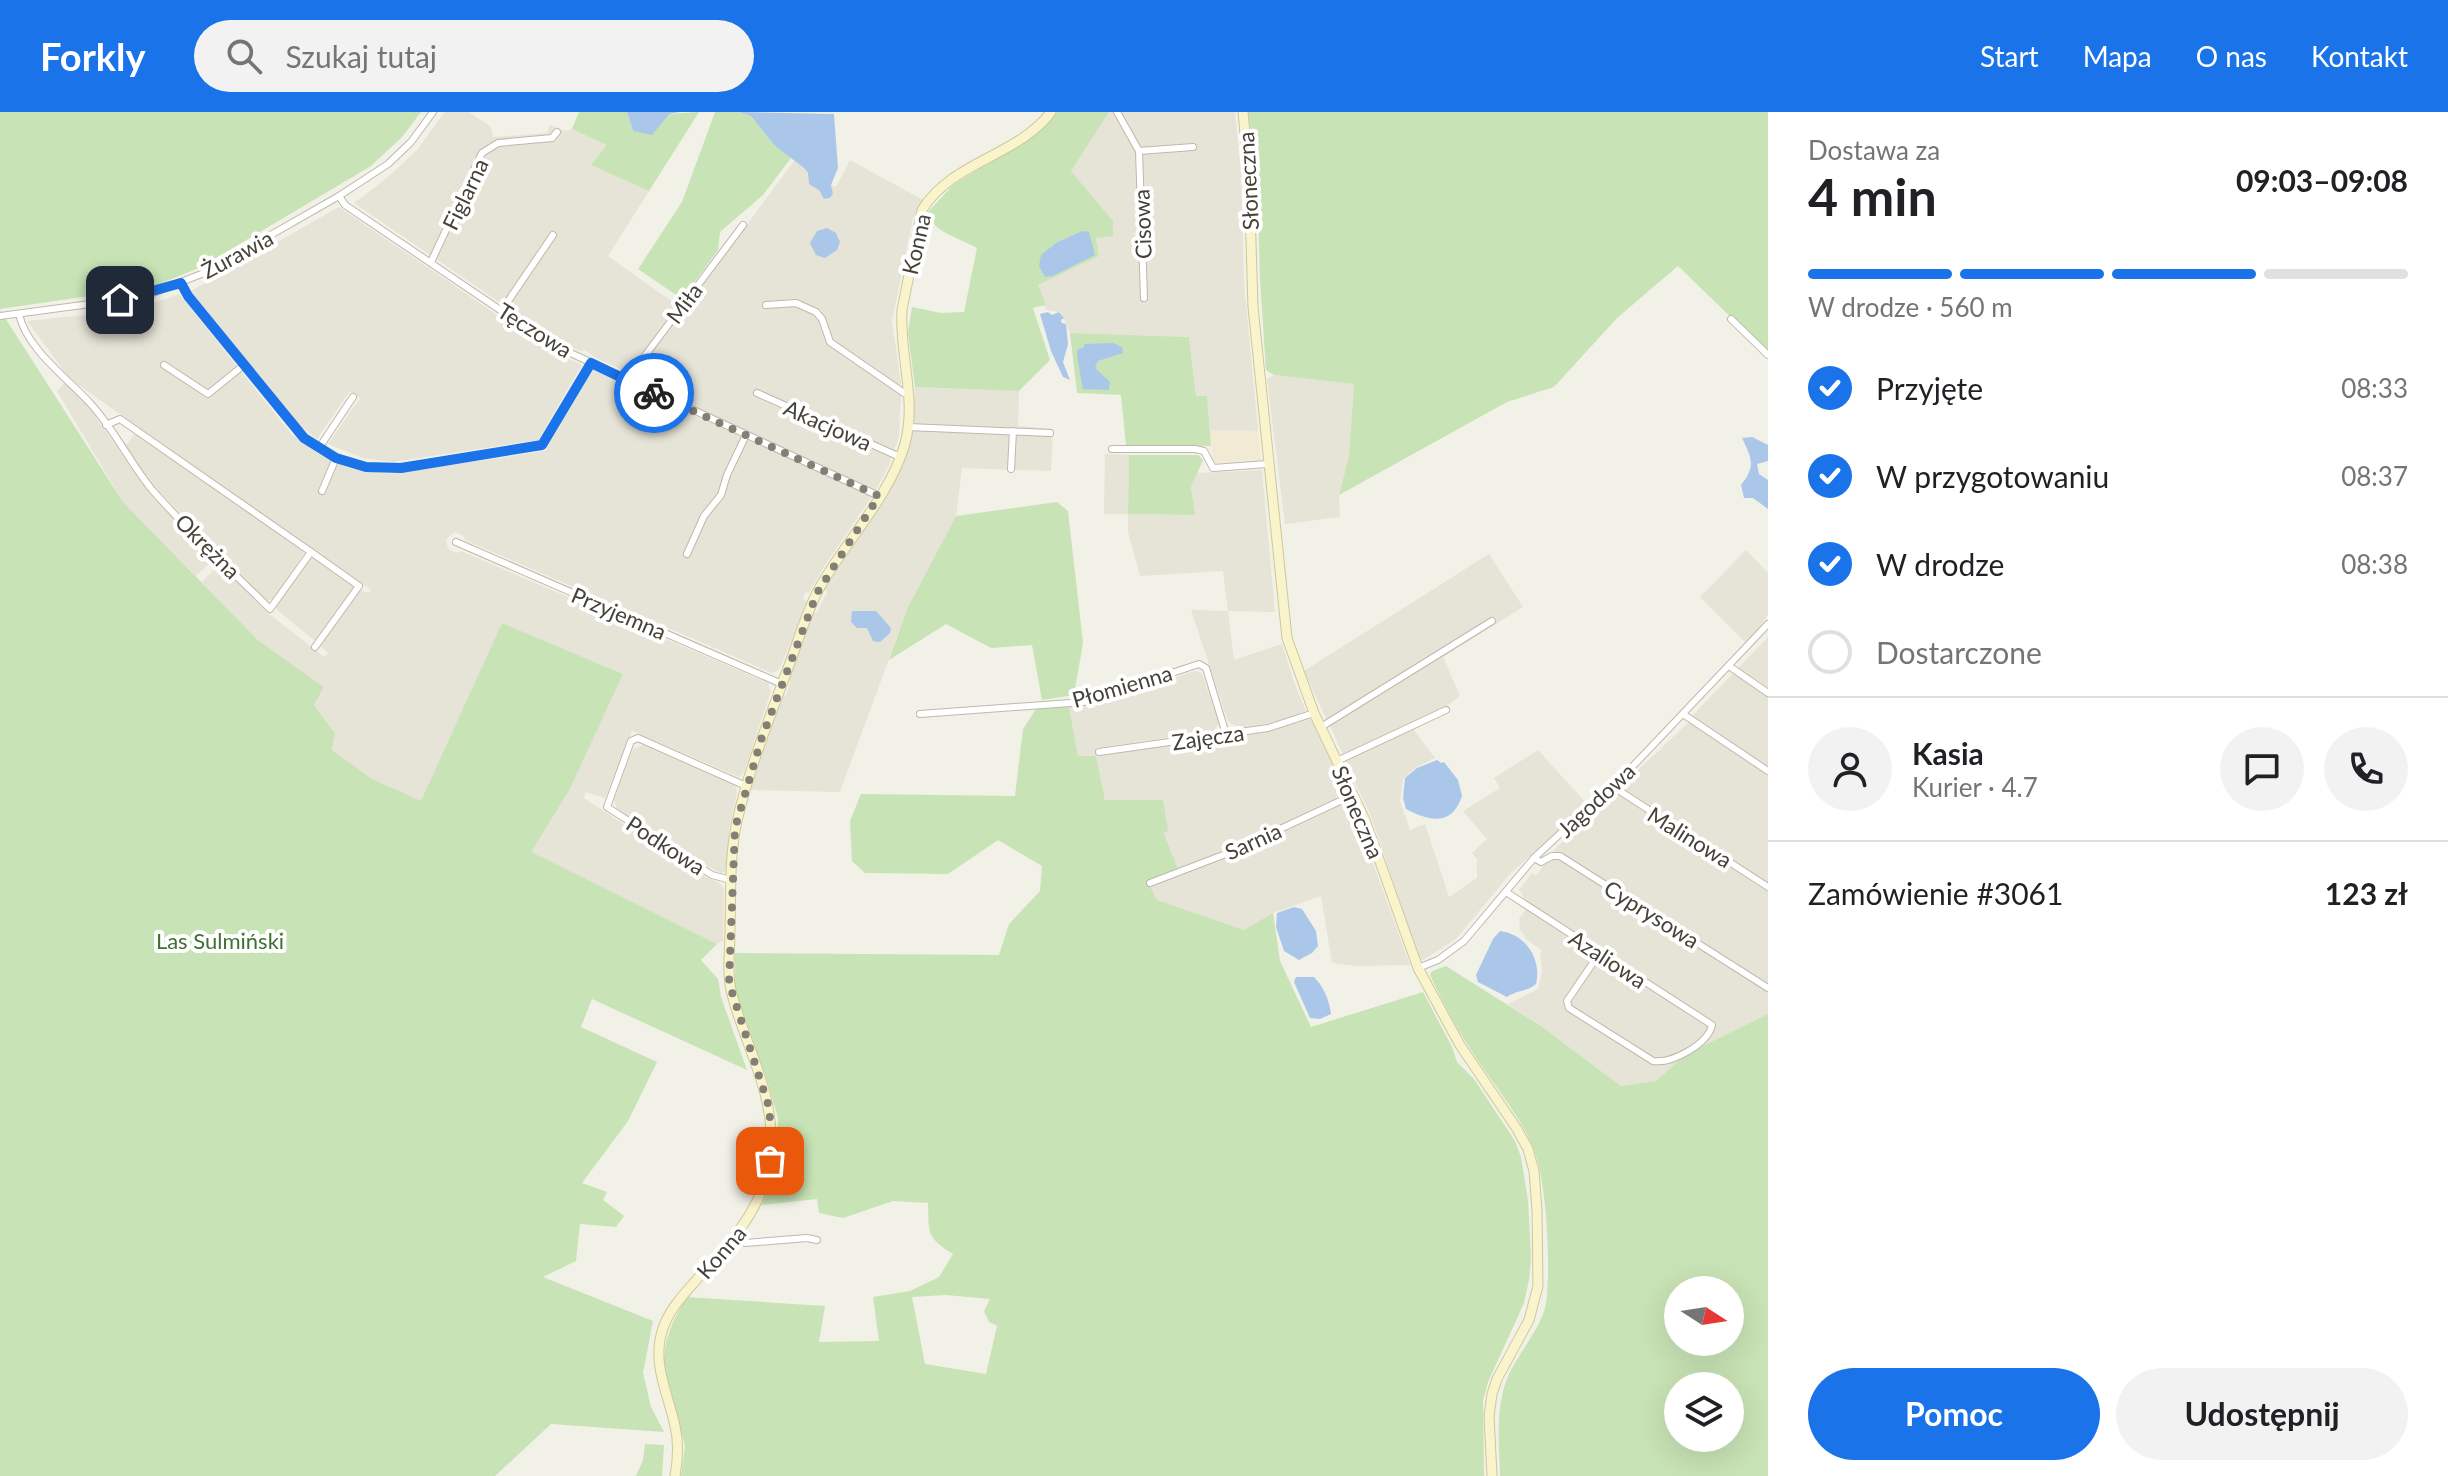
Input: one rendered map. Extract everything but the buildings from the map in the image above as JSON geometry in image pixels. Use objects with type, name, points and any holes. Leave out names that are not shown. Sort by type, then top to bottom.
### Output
[{"type":"street","name":"Żurawia","points":[[1,316],[120,300],[181,283],[222,264],[339,196],[397,156],[433,112]]},
{"type":"street","name":"Konna","points":[[675,1476],[678,1441],[660,1372],[660,1337],[667,1317],[679,1300],[751,1215],[770,1161],[771,1132],[763,1084],[729,983],[735,828],[746,786],[817,593],[900,457],[908,427],[909,392],[901,326],[922,210],[953,179],[1020,140],[1051,112]]},
{"type":"street","name":"Cisowa","points":[[1117,112],[1139,151],[1144,298]]},
{"type":"street","name":"Słoneczna","points":[[1243,112],[1249,177],[1253,307],[1287,638],[1314,713],[1353,795],[1418,968],[1460,1045],[1521,1136],[1534,1171],[1537,1293],[1529,1320],[1492,1394],[1489,1416],[1492,1476]]},
{"type":"street","name":"Figlarna","points":[[431,262],[482,153],[498,143],[552,138],[557,132]]},
{"type":"street","points":[[1139,151],[1193,147]]},
{"type":"street","name":"Tęczowa","points":[[339,196],[345,205],[549,343],[879,496]]},
{"type":"street","name":"Miła","points":[[626,381],[743,225]]},
{"type":"street","points":[[502,310],[553,235]]},
{"type":"street","points":[[181,283],[188,296],[304,438],[336,458],[366,467],[401,468],[542,445],[591,363]]},
{"type":"street","points":[[766,305],[796,303],[816,312],[822,319],[830,342],[904,393],[909,392]]},
{"type":"street","name":"Okrężna","points":[[19,314],[22,327],[59,374],[92,404],[154,492],[270,609],[311,552]]},
{"type":"street","points":[[1731,319],[1768,355]]},
{"type":"street","points":[[164,365],[208,394],[244,365]]},
{"type":"street","name":"Akacjowa","points":[[757,393],[900,457]]},
{"type":"street","points":[[319,448],[353,397]]},
{"type":"street","points":[[106,425],[120,419],[359,586],[315,647]]},
{"type":"street","points":[[908,427],[1050,433]]},
{"type":"street","points":[[1011,469],[1013,431]]},
{"type":"street","points":[[687,554],[704,516],[721,495],[746,435]]},
{"type":"street","points":[[1112,449],[1195,449],[1204,451],[1213,468],[1267,464]]},
{"type":"street","points":[[322,491],[336,458]]},
{"type":"street","name":"Przyjemna","points":[[456,542],[782,684]]},
{"type":"street","points":[[1321,727],[1492,621]]},
{"type":"street","name":"Jagodowa","points":[[1418,968],[1438,960],[1464,941],[1534,858],[1612,786],[1768,624]]},
{"type":"street","name":"Płomienna","points":[[920,714],[1084,702],[1199,664],[1206,668],[1226,734]]},
{"type":"street","points":[[1729,666],[1768,693]]},
{"type":"street","points":[[1337,761],[1446,710]]},
{"type":"street","name":"Zajęcza","points":[[1099,752],[1268,728],[1314,713]]},
{"type":"street","points":[[1683,714],[1768,771]]},
{"type":"street","name":"Podkowa","points":[[731,880],[712,875],[607,807],[631,741],[638,738],[746,786]]},
{"type":"street","name":"Malinowa","points":[[1612,786],[1768,887]]},
{"type":"street","name":"Sarnia","points":[[1150,883],[1231,852],[1353,795]]},
{"type":"street","name":"Cyprysowa","points":[[1534,858],[1541,862],[1552,856],[1560,856],[1768,988]]},
{"type":"street","name":"Azaliowa","points":[[1506,892],[1712,1025],[1710,1032],[1690,1049],[1662,1062],[1653,1061],[1569,1008],[1567,1001],[1599,954]]},
{"type":"street","points":[[735,1237],[745,1243],[807,1238],[817,1240]]},
{"type":"shaded area","points":[[445,112],[469,112],[491,127],[493,137],[547,133],[550,125],[565,131],[572,129],[607,145],[592,165],[649,191],[608,256],[684,310],[794,161],[804,168],[825,199],[833,194],[831,185],[836,187],[850,160],[923,200],[913,218],[892,321],[901,384],[898,386],[901,395],[899,436],[876,490],[631,382],[619,368],[585,350],[580,351],[553,339],[354,203],[417,150]]},
{"type":"shaded area","points":[[1109,112],[1235,112],[1241,172],[1244,282],[1258,431],[1210,430],[1207,397],[1196,396],[1189,337],[1070,333],[1061,312],[1046,310],[1038,285],[1099,256],[1096,238],[1113,221],[1071,171]]},
{"type":"shaded area","points":[[339,207],[547,349],[582,365],[538,440],[392,462],[363,458],[328,444],[360,398],[350,391],[317,439],[299,425],[191,291]]},
{"type":"shaded area","points":[[179,294],[292,435],[320,455],[351,468],[390,474],[545,451],[593,370],[873,495],[809,593],[805,592],[803,599],[807,601],[796,629],[779,670],[772,673],[465,540],[464,536],[455,532],[446,539],[448,549],[457,553],[461,551],[768,683],[771,691],[744,772],[739,777],[632,731],[605,798],[586,792],[584,798],[724,888],[723,941],[717,944],[667,921],[530,852],[570,789],[623,674],[502,623],[421,802],[372,779],[332,750],[335,732],[314,705],[324,687],[259,641],[202,582],[218,566],[222,566],[268,613],[324,657],[328,653],[320,646],[359,590],[369,593],[371,590],[70,379],[27,321],[96,314],[157,302]]},
{"type":"shaded area","points":[[1274,375],[1354,384],[1349,456],[1339,495],[1340,517],[1285,524],[1267,379]]},
{"type":"shaded area","points":[[65,383],[87,405],[150,493],[212,557],[212,561],[196,576],[123,502],[57,391]]},
{"type":"shaded area","points":[[915,387],[1019,391],[1018,426],[1053,429],[1051,471],[962,468],[956,516],[908,607],[840,792],[749,790],[813,614],[827,593],[825,589],[900,470],[911,439]]},
{"type":"shaded area","points":[[1210,430],[1258,431],[1261,460],[1213,463]]},
{"type":"shaded area","points":[[136,433],[303,551],[304,554],[272,600],[266,600],[161,494],[125,446]]},
{"type":"shaded area","points":[[1105,454],[1129,455],[1128,514],[1104,514]]},
{"type":"shaded area","points":[[1262,470],[1275,612],[1228,611],[1223,571],[1140,576],[1128,532],[1128,514],[1195,515],[1191,487],[1197,473]]},
{"type":"shaded area","points":[[1746,550],[1768,573],[1768,614],[1746,643],[1700,597]]},
{"type":"shaded area","points":[[1489,554],[1523,607],[1443,657],[1460,696],[1445,707],[1343,754],[1304,671]]},
{"type":"shaded area","points":[[310,558],[352,585],[353,589],[317,640],[277,610],[276,606]]},
{"type":"shaded area","points":[[1191,610],[1228,611],[1234,660],[1282,644],[1306,711],[1276,722],[1239,728],[1228,721]]},
{"type":"shaded area","points":[[1768,637],[1768,1014],[1686,1054],[1656,1081],[1621,1086],[1508,1004],[1538,989],[1542,971],[1542,950],[1527,940],[1520,930],[1519,919],[1526,909],[1519,890],[1532,873],[1536,876],[1557,847],[1693,718]]},
{"type":"shaded area","points":[[1195,671],[1202,674],[1219,723],[1214,731],[1096,748],[1096,756],[1078,756],[1069,707],[1087,706]]},
{"type":"shaded area","points":[[1311,719],[1347,794],[1229,850],[1178,869],[1164,832],[1105,800],[1096,756],[1261,733]]},
{"type":"shaded area","points":[[1413,729],[1435,758],[1415,768],[1403,779],[1400,801],[1410,830],[1425,824],[1449,897],[1477,878],[1477,859],[1472,853],[1487,839],[1463,811],[1500,788],[1494,778],[1538,750],[1587,804],[1509,875],[1456,939],[1423,960],[1419,959],[1371,816],[1345,761]]},
{"type":"shaded area","points":[[643,745],[736,786],[726,871],[721,873],[701,863],[617,809],[614,800],[633,749]]},
{"type":"shaded area","points":[[1350,800],[1410,965],[1332,963],[1321,896],[1273,913],[1244,930],[1157,900],[1149,886],[1227,855],[1232,857]]},
{"type":"green space","points":[[0,112],[421,112],[402,137],[371,166],[201,267],[152,287],[0,309]]},
{"type":"green space","points":[[579,112],[627,112],[633,131],[669,114],[699,112],[649,191],[591,165],[607,145],[572,129]]},
{"type":"green space","points":[[715,112],[740,112],[751,116],[775,146],[791,158],[763,195],[720,232],[718,250],[682,299],[638,269],[682,202]]},
{"type":"green space","points":[[1057,112],[1109,112],[1071,171],[1113,221],[1113,236],[1096,238],[1099,256],[1038,285],[1046,305],[1033,308],[1050,360],[1019,391],[915,387],[908,333],[912,307],[941,313],[964,312],[977,248],[935,226],[927,213],[953,185],[1029,138]]},
{"type":"green space","points":[[1248,112],[1768,112],[1768,353],[1678,266],[1617,318],[1554,387],[1507,402],[1339,495],[1349,456],[1354,384],[1274,375],[1266,370],[1257,173]]},
{"type":"green space","name":"Las Sulmiński","points":[[0,310],[123,502],[259,641],[324,687],[314,705],[335,733],[332,750],[372,779],[421,801],[502,623],[623,674],[570,789],[531,852],[717,944],[701,960],[718,979],[721,997],[747,1070],[592,999],[581,1027],[657,1062],[628,1121],[582,1183],[607,1192],[603,1200],[624,1216],[616,1227],[580,1224],[576,1261],[543,1277],[653,1321],[643,1373],[651,1407],[664,1432],[551,1424],[495,1476],[0,1476]]},
{"type":"green space","points":[[1070,333],[1189,337],[1196,396],[1207,396],[1211,446],[1126,445],[1121,395],[1077,393]]},
{"type":"green space","points":[[1129,455],[1198,455],[1203,460],[1191,487],[1195,515],[1128,514]]},
{"type":"green space","points":[[1057,502],[1068,511],[1083,643],[1074,695],[1042,700],[1032,645],[991,648],[946,624],[889,660],[908,607],[956,516]]},
{"type":"green space","points":[[1069,707],[1078,756],[1096,756],[1105,800],[1163,800],[1168,831],[1164,833],[1178,869],[1147,881],[1157,900],[1244,930],[1273,913],[1280,961],[1311,1027],[1423,992],[1457,1062],[1474,1079],[1515,1141],[1521,1157],[1528,1200],[1529,1280],[1524,1303],[1488,1382],[1483,1401],[1484,1476],[681,1476],[685,1446],[664,1366],[670,1330],[687,1297],[825,1306],[819,1342],[879,1341],[873,1297],[910,1291],[939,1277],[953,1254],[933,1238],[928,1203],[893,1201],[843,1218],[819,1213],[817,1199],[762,1205],[774,1172],[778,1118],[735,992],[735,953],[999,955],[1009,924],[1040,891],[1042,866],[998,840],[948,874],[865,873],[852,861],[850,821],[861,794],[1015,796],[1023,729],[1036,709]],"holes":[[[946,1295],[990,1299],[984,1311],[989,1322],[997,1326],[986,1374],[925,1364],[912,1297]]]},
{"type":"green space","points":[[1446,966],[1541,1026],[1621,1086],[1656,1081],[1686,1054],[1768,1014],[1768,1476],[1500,1476],[1499,1424],[1505,1386],[1546,1304],[1548,1247],[1542,1180],[1528,1136],[1460,1032],[1430,975],[1432,971]]},
{"type":"green space","points":[[645,1444],[664,1445],[662,1476],[636,1476],[643,1460]]},
{"type":"water","points":[[627,112],[680,112],[669,114],[652,135],[633,131]]},
{"type":"water","points":[[740,112],[834,114],[838,168],[830,198],[824,199],[819,190],[809,184],[804,168],[775,146],[751,116]]},
{"type":"water","points":[[827,228],[836,233],[840,242],[837,250],[825,258],[816,255],[810,243],[817,231]]},
{"type":"water","points":[[1082,231],[1089,232],[1095,255],[1045,277],[1039,266],[1041,255],[1056,243]]},
{"type":"water","points":[[1048,312],[1052,315],[1059,312],[1064,318],[1062,323],[1066,324],[1068,344],[1063,362],[1070,380],[1063,377],[1051,351],[1040,314]]},
{"type":"water","points":[[1113,343],[1122,347],[1123,353],[1098,361],[1095,368],[1110,382],[1109,390],[1083,389],[1078,349],[1085,344]]},
{"type":"water","points":[[1752,437],[1768,445],[1768,461],[1757,464],[1759,474],[1768,480],[1768,509],[1753,498],[1744,498],[1741,485],[1751,467],[1742,438]]},
{"type":"water","points":[[852,611],[876,611],[891,628],[890,633],[880,642],[873,641],[867,628],[857,628],[851,622]]},
{"type":"water","points":[[1437,760],[1444,762],[1458,780],[1462,796],[1453,813],[1432,819],[1406,809],[1403,798],[1405,778],[1417,768]]},
{"type":"water","points":[[1294,907],[1302,909],[1316,931],[1318,946],[1299,960],[1284,951],[1276,927],[1277,913]]},
{"type":"water","points":[[1500,931],[1524,943],[1537,966],[1536,984],[1507,997],[1478,982],[1476,975]]},
{"type":"water","points":[[1296,977],[1314,977],[1326,994],[1331,1014],[1320,1019],[1310,1018],[1294,982]]},
{"type":"way so far","points":[[654,393],[879,496],[817,593],[761,740],[735,828],[729,983],[769,1107],[770,1161]]},
{"type":"route","points":[[120,300],[181,283],[188,296],[307,441],[336,458],[366,467],[401,468],[542,445],[591,363],[654,393]]}]
